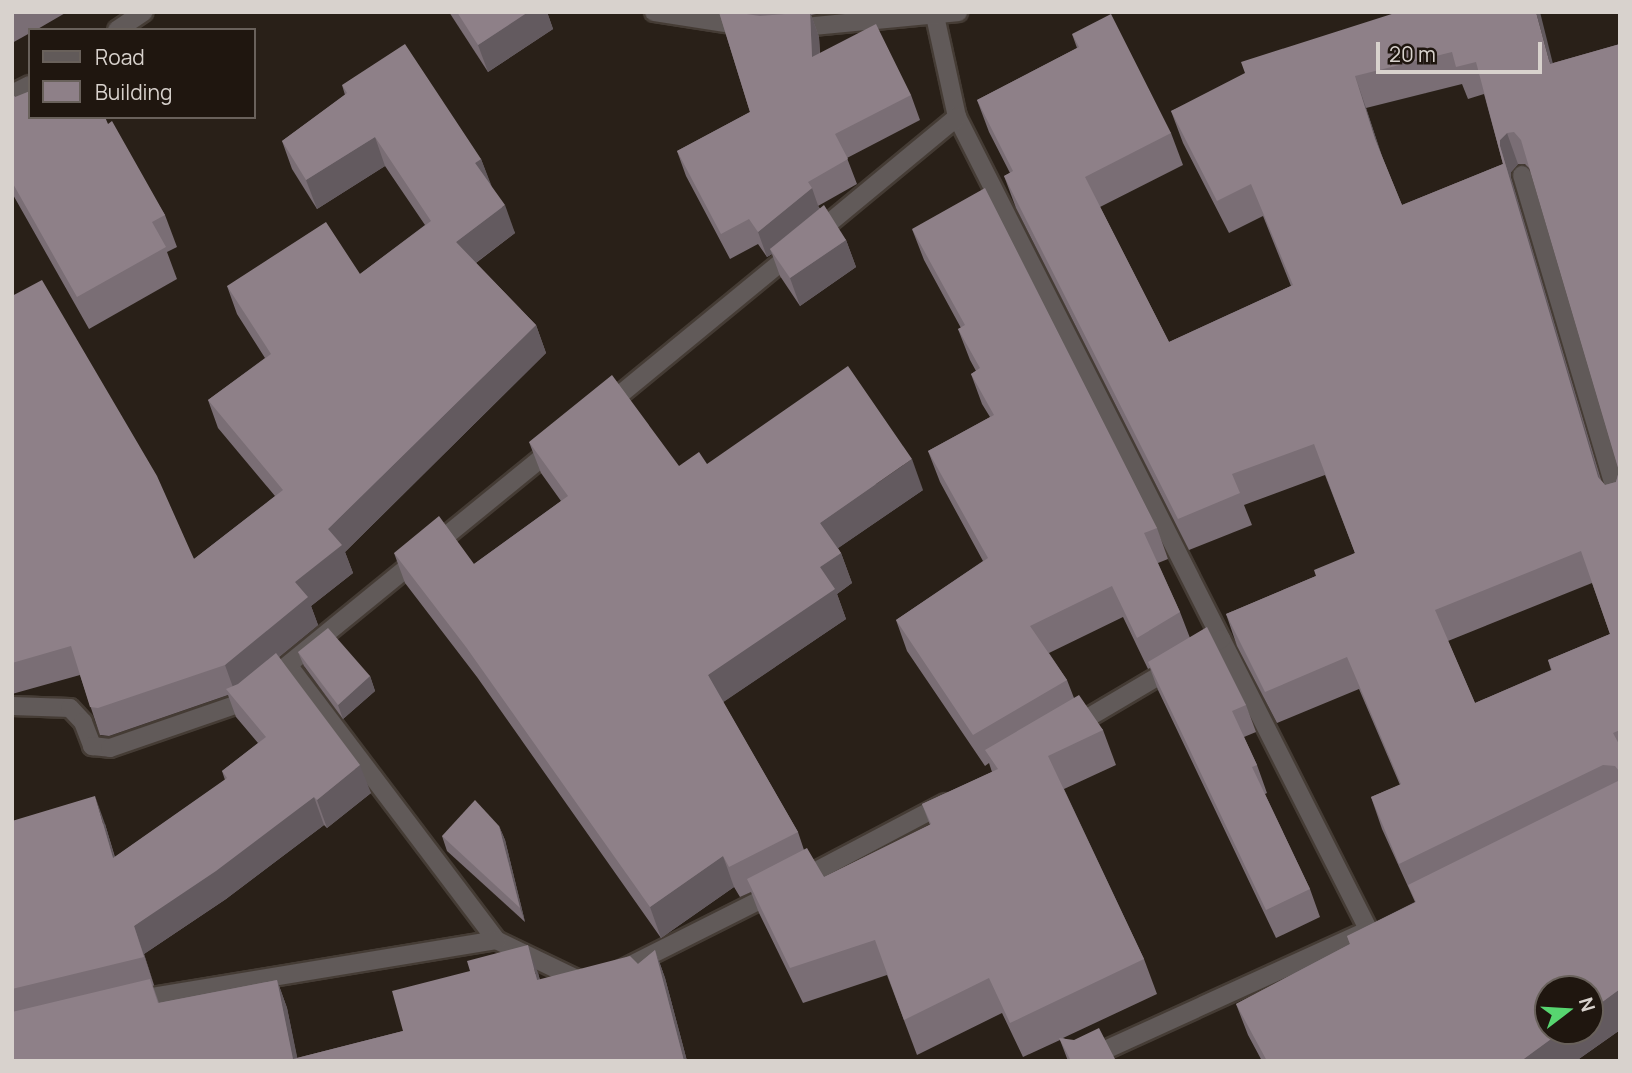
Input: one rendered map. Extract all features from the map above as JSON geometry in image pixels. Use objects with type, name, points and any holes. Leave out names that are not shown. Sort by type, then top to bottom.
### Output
[{"type":"street","points":[[120,28],[144,12]]},
{"type":"street","points":[[654,12],[775,29],[958,12]]},
{"type":"street","points":[[935,16],[957,117],[1221,639],[1375,926],[1081,1061]]},
{"type":"street","points":[[12,94],[28,86]]},
{"type":"street","points":[[591,418],[957,117]]},
{"type":"street","points":[[1522,175],[1620,506]]},
{"type":"street","points":[[12,706],[70,708],[83,722],[92,746],[110,748],[241,703],[569,436]]},
{"type":"street","points":[[1057,736],[1221,639]]},
{"type":"street","points":[[289,666],[496,940],[591,986],[904,827],[963,792]]},
{"type":"street","points":[[117,1004],[496,940]]},
{"type":"building","points":[[457,12],[528,12],[478,45]]},
{"type":"building","points":[[719,12],[760,16],[810,12],[812,57],[876,24],[911,95],[835,134],[848,159],[808,182],[812,188],[758,232],[749,219],[721,234],[677,151],[750,112]]},
{"type":"building","points":[[1398,12],[1536,12],[1550,64],[1620,44],[1620,730],[1613,733],[1620,746],[1620,989],[1604,1001],[1604,975],[1534,975],[1534,1045],[1543,1045],[1521,1061],[1267,1061],[1236,1004],[1350,944],[1347,936],[1416,902],[1408,885],[1618,781],[1619,771],[1615,766],[1603,765],[1399,864],[1371,797],[1401,784],[1347,657],[1265,692],[1226,614],[1316,576],[1314,570],[1355,553],[1314,444],[1232,474],[1240,493],[1178,519],[1004,176],[1013,171],[977,100],[1079,47],[1072,34],[1111,14],[1171,133],[1085,177],[1169,342],[1293,285],[1251,184],[1217,201],[1171,111],[1245,73],[1241,62]],"holes":[[[1452,52],[1456,67],[1476,62],[1503,164],[1402,205],[1375,139],[1355,76]],[[1514,132],[1521,140],[1619,471],[1616,482],[1605,485],[1598,477],[1500,146],[1500,140],[1507,133]],[[1581,551],[1610,634],[1548,660],[1552,670],[1475,703],[1435,610]]]},
{"type":"building","points":[[405,44],[481,159],[475,163],[505,205],[456,242],[536,325],[328,529],[342,545],[295,582],[308,597],[225,665],[98,708],[90,707],[71,646],[12,663],[12,296],[42,280],[157,476],[194,559],[283,490],[208,400],[271,354],[227,286],[326,222],[360,274],[431,221],[375,137],[306,180],[282,141],[347,93],[342,85]]},
{"type":"building","points":[[28,92],[28,119],[106,119],[108,124],[112,121],[165,215],[152,222],[166,247],[77,297],[12,182],[12,93],[15,97]]},
{"type":"building","points":[[985,188],[1157,528],[1144,533],[1180,612],[1137,638],[1112,586],[1030,626],[1067,680],[973,735],[896,620],[988,558],[928,451],[994,415],[971,374],[980,368],[958,329],[965,325],[912,229]]},
{"type":"building","points":[[824,205],[846,240],[790,278],[770,249]]},
{"type":"building","points":[[848,366],[912,459],[820,523],[841,553],[820,567],[835,589],[708,675],[798,832],[729,867],[723,856],[650,907],[466,647],[394,553],[439,516],[474,564],[568,496],[529,442],[612,375],[679,466],[699,452],[707,464]]},
{"type":"building","points":[[1207,627],[1246,705],[1232,711],[1257,765],[1252,767],[1310,889],[1266,910],[1148,662]]},
{"type":"building","points":[[328,628],[370,676],[338,705],[298,652]]},
{"type":"building","points":[[276,653],[360,765],[317,800],[314,797],[216,871],[134,926],[144,957],[12,989],[12,821],[95,796],[113,858],[227,778],[222,771],[266,737],[226,689],[238,684]]},
{"type":"building","points":[[1079,695],[1103,730],[1048,756],[1144,959],[1010,1023],[989,978],[904,1020],[875,940],[790,968],[747,879],[807,848],[824,877],[931,824],[922,804],[998,769],[985,750]]},
{"type":"building","points":[[475,800],[499,826],[520,908],[442,836]]},
{"type":"building","points":[[528,945],[537,980],[630,956],[638,964],[655,950],[684,1061],[12,1061],[12,1012],[150,979],[158,1003],[277,980],[293,1059],[403,1031],[392,991],[470,971],[467,961]]},
{"type":"building","points":[[1099,1028],[1116,1061],[1071,1061],[1059,1038],[1074,1040]]}]
